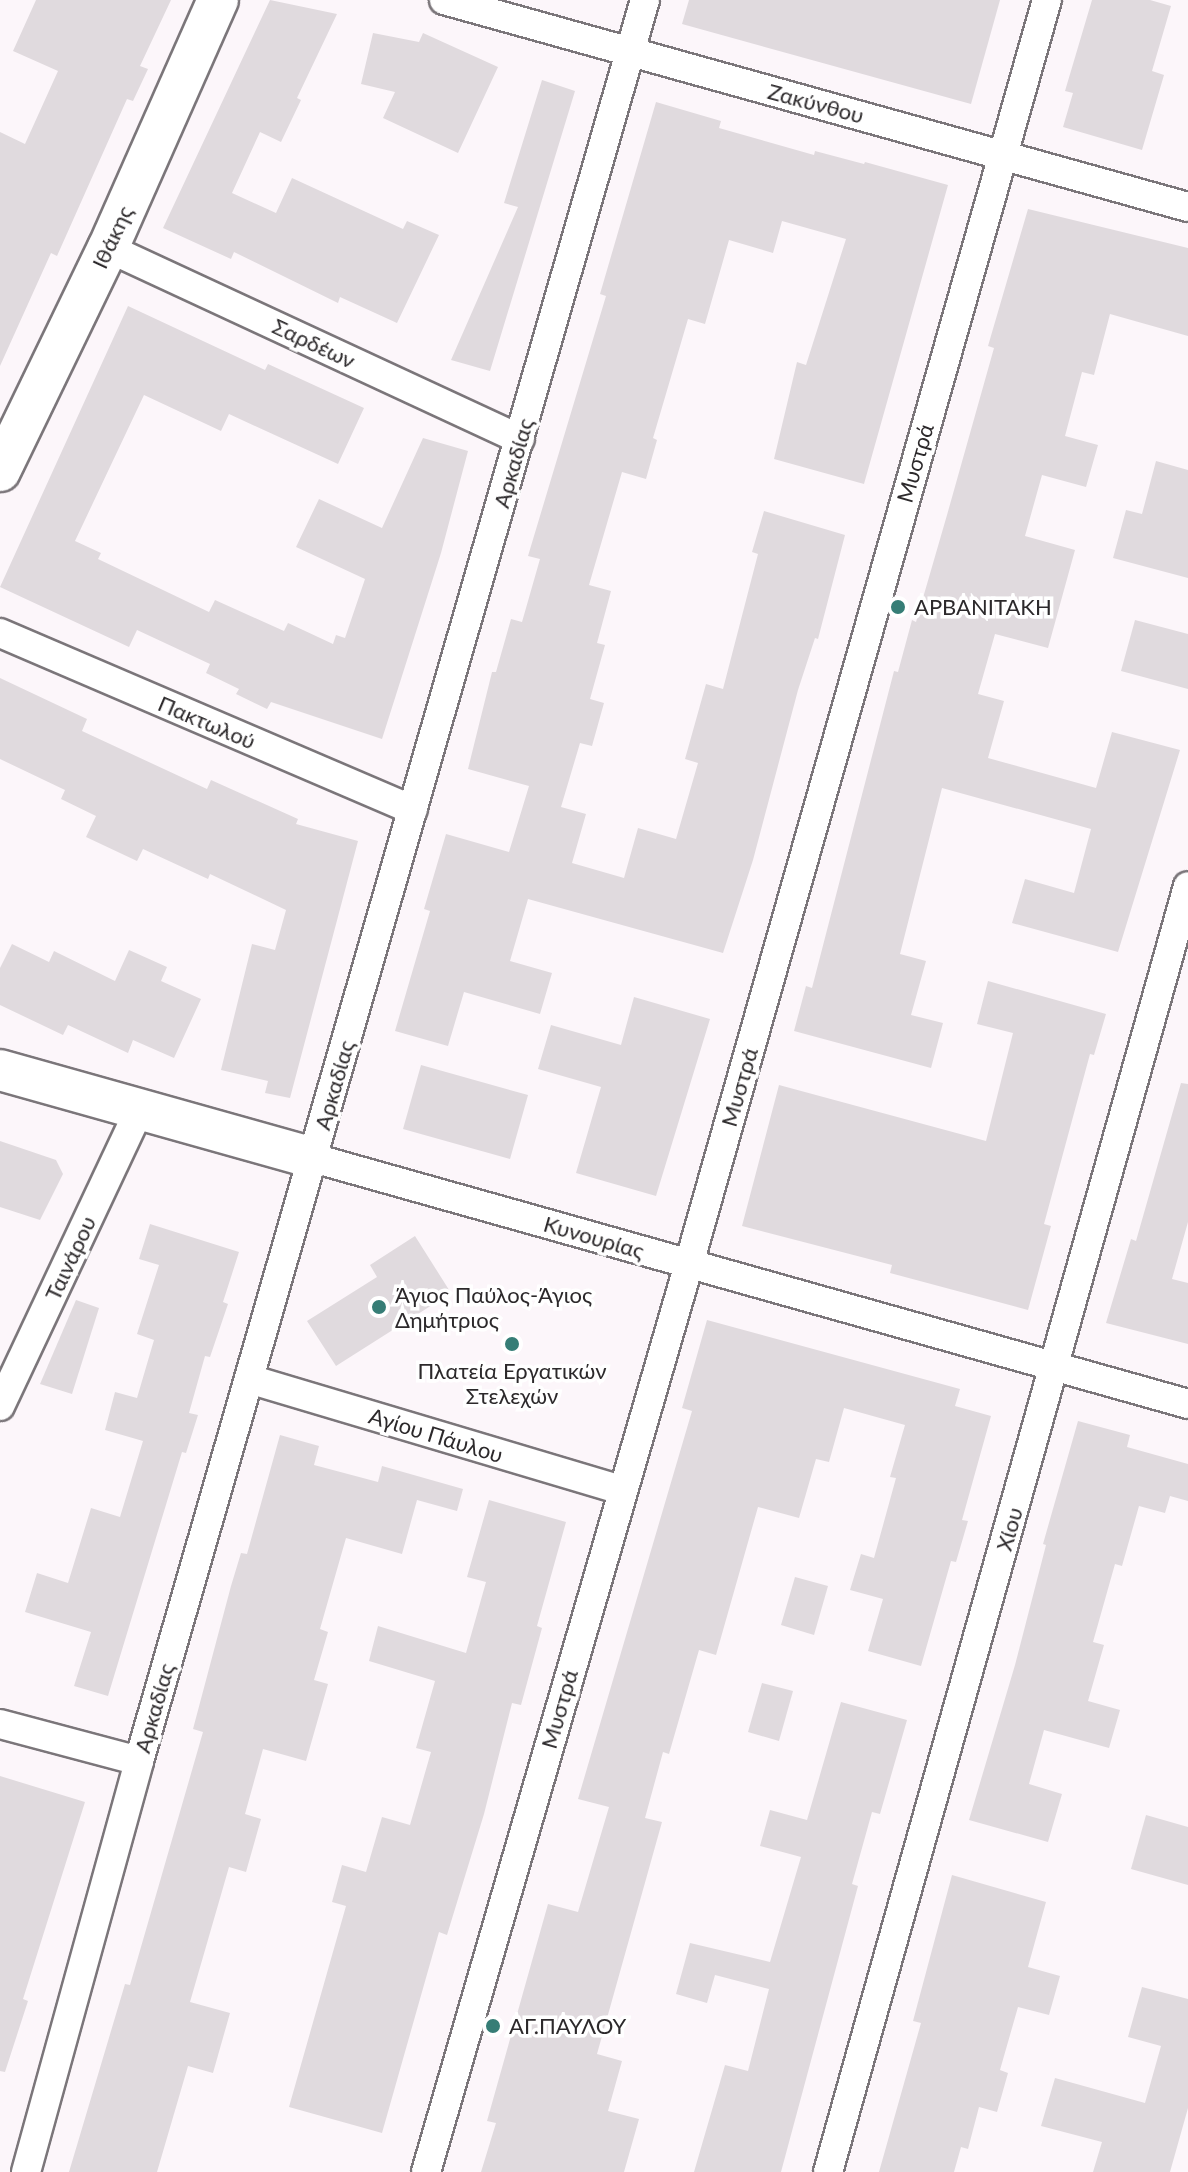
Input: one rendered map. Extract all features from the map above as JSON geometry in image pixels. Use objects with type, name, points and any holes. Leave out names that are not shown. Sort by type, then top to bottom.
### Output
[{"type":"street","name":"Ιθάκης","points":[[0,471],[108,248],[218,0]]},
{"type":"street","name":"Ζακύνθου","points":[[444,0],[1188,207]]},
{"type":"street","name":"Αρκαδίας","points":[[26,2172],[139,1761],[645,0]]},
{"type":"street","name":"Μυστρά","points":[[426,2172],[689,1264],[1047,0]]},
{"type":"street","name":"Σαρδέων","points":[[108,248],[520,439]]},
{"type":"street","name":"Πακτωλού","points":[[0,633],[413,810]]},
{"type":"street","name":"Χίου","points":[[828,2172],[1188,886]]},
{"type":"street","name":"Κυνουρίας","points":[[0,1070],[1188,1404]]},
{"type":"street","name":"Ταινάρου","points":[[0,1406],[140,1109]]},
{"type":"street","name":"Αγίου Πάυλου","points":[[249,1379],[622,1490]]},
{"type":"street","points":[[0,1724],[139,1761]]},
{"type":"building","points":[[36,0],[171,0],[140,66],[148,69],[133,101],[127,99],[57,256],[51,253],[0,366],[0,132],[25,144],[58,71],[13,51]]},
{"type":"building","points":[[270,0],[337,14],[297,98],[301,100],[281,142],[260,132],[232,193],[276,213],[292,178],[403,229],[407,221],[439,235],[397,323],[340,297],[338,303],[234,252],[231,259],[163,228]]},
{"type":"building","points":[[689,0],[1000,0],[971,104],[682,24]]},
{"type":"building","points":[[1092,0],[1150,0],[1171,6],[1152,71],[1164,75],[1142,150],[1063,127],[1073,93],[1065,91]]},
{"type":"building","points":[[373,33],[419,42],[423,33],[498,67],[458,153],[383,118],[395,92],[361,84]]},
{"type":"building","points":[[542,80],[575,91],[490,371],[451,360],[518,207],[504,203]]},
{"type":"building","points":[[656,102],[721,121],[719,128],[814,155],[815,151],[865,162],[948,185],[864,484],[774,459],[797,362],[806,365],[846,239],[782,221],[773,253],[729,240],[705,324],[688,319],[653,438],[657,440],[646,479],[622,472],[589,585],[611,591],[597,643],[605,645],[590,699],[604,703],[592,746],[580,743],[561,807],[586,814],[572,863],[624,878],[638,828],[676,839],[698,763],[685,759],[706,684],[723,689],[758,554],[752,552],[764,511],[845,535],[818,639],[815,638],[798,690],[753,860],[723,953],[528,899],[510,961],[552,973],[540,1014],[464,992],[448,1046],[395,1031],[430,911],[424,909],[446,834],[509,852],[529,786],[468,769],[492,672],[496,672],[511,619],[522,622],[540,559],[528,556],[606,296],[600,294]]},
{"type":"building","points":[[1028,209],[1188,248],[1188,336],[1110,314],[1094,375],[1082,372],[1065,436],[1098,445],[1086,487],[1042,475],[1025,536],[1075,550],[1048,648],[995,634],[978,694],[1004,701],[988,758],[1096,788],[1112,732],[1180,750],[1118,952],[1012,923],[1025,879],[1074,893],[1091,829],[942,788],[900,954],[926,961],[911,1015],[943,1023],[931,1068],[794,1031],[806,986],[812,988],[894,671],[898,672],[912,620],[916,622],[947,515],[994,348],[988,346]]},
{"type":"building","points":[[128,306],[265,370],[268,364],[364,408],[338,464],[229,414],[221,431],[144,395],[75,541],[101,553],[98,559],[209,612],[215,600],[284,631],[288,623],[333,644],[336,635],[345,638],[365,579],[296,547],[319,499],[382,528],[423,438],[468,451],[441,553],[382,739],[271,702],[267,709],[236,694],[239,689],[206,673],[210,664],[137,630],[129,647],[0,587]]},
{"type":"building","points":[[1156,461],[1188,470],[1188,578],[1113,558],[1126,510],[1142,514]]},
{"type":"building","points":[[1135,620],[1188,634],[1188,689],[1121,671]]},
{"type":"building","points":[[0,678],[87,719],[82,731],[207,789],[211,780],[298,819],[296,824],[358,841],[290,1098],[265,1093],[268,1081],[221,1070],[252,944],[275,950],[286,910],[210,874],[208,879],[143,849],[137,861],[86,837],[96,816],[61,799],[65,790],[0,759]]},
{"type":"building","points":[[12,944],[49,962],[54,951],[115,981],[129,950],[167,967],[161,981],[201,999],[174,1058],[133,1040],[128,1053],[68,1025],[63,1035],[0,1005],[0,968]]},
{"type":"building","points":[[988,981],[1106,1014],[1094,1055],[1090,1054],[1044,1224],[1051,1226],[1028,1310],[890,1273],[892,1265],[742,1226],[779,1085],[986,1141],[1013,1033],[977,1024]]},
{"type":"building","points":[[634,997],[710,1019],[656,1196],[576,1173],[601,1087],[538,1069],[551,1025],[621,1045]]},
{"type":"building","points":[[421,1065],[528,1095],[510,1159],[403,1129]]},
{"type":"building","points":[[1181,1083],[1188,1084],[1188,1222],[1172,1279],[1188,1283],[1188,1344],[1106,1323],[1131,1239],[1136,1241]]},
{"type":"building","points":[[0,1141],[56,1160],[63,1174],[40,1220],[0,1207]]},
{"type":"building","points":[[150,1224],[239,1252],[223,1302],[228,1304],[210,1357],[205,1356],[189,1413],[198,1415],[186,1453],[182,1452],[108,1696],[74,1686],[91,1632],[25,1612],[37,1573],[68,1583],[91,1508],[120,1517],[143,1441],[105,1430],[115,1392],[137,1398],[154,1340],[137,1334],[159,1265],[139,1259]]},
{"type":"building","name":"Άγιος Παύλος-Άγιος Δημήτριος","points":[[415,1236],[451,1293],[336,1366],[307,1321],[377,1277],[370,1265]]},
{"type":"building","points":[[76,1300],[99,1308],[72,1394],[40,1384]]},
{"type":"building","points":[[707,1320],[960,1389],[955,1406],[991,1416],[962,1520],[968,1521],[956,1562],[951,1561],[921,1666],[868,1651],[883,1599],[850,1590],[861,1554],[874,1558],[896,1478],[890,1477],[905,1425],[844,1408],[829,1462],[816,1459],[799,1518],[758,1507],[716,1655],[699,1650],[669,1754],[663,1752],[645,1818],[662,1822],[597,2054],[622,2061],[608,2111],[639,2119],[624,2172],[481,2172],[496,2123],[487,2121],[548,1904],[578,1912],[609,1807],[578,1799],[692,1411],[682,1408]]},
{"type":"building","points":[[1078,1421],[1130,1435],[1127,1447],[1188,1464],[1188,1501],[1170,1496],[1165,1513],[1139,1506],[1122,1566],[1115,1564],[1093,1642],[1104,1645],[1088,1701],[1120,1710],[1109,1748],[1044,1730],[1029,1784],[1062,1794],[1048,1842],[969,1820],[1015,1665],[1046,1545],[1043,1544]]},
{"type":"building","points":[[280,1435],[319,1446],[314,1465],[378,1482],[382,1466],[463,1489],[457,1511],[417,1500],[402,1554],[346,1538],[320,1629],[328,1632],[314,1680],[328,1684],[306,1761],[263,1749],[245,1814],[261,1819],[246,1872],[229,1867],[190,2002],[230,2013],[213,2073],[188,2066],[157,2172],[69,2172],[125,1984],[130,1985],[203,1732],[193,1729],[231,1586],[241,1553],[247,1554]]},
{"type":"building","points":[[489,1500],[566,1522],[537,1626],[542,1628],[521,1705],[512,1703],[484,1814],[447,1935],[439,1932],[382,2133],[289,2107],[346,1906],[332,1902],[342,1865],[366,1872],[382,1817],[410,1825],[431,1752],[416,1748],[435,1681],[369,1661],[378,1626],[466,1653],[486,1582],[467,1577]]},
{"type":"building","points":[[795,1577],[828,1586],[814,1635],[781,1625]]},
{"type":"building","points":[[762,1683],[793,1691],[779,1741],[748,1732]]},
{"type":"building","points":[[841,1702],[907,1720],[880,1814],[872,1812],[852,1884],[858,1886],[781,2172],[694,2172],[725,2065],[748,2071],[769,1989],[715,1975],[707,2003],[676,1994],[690,1943],[770,1962],[801,1857],[760,1846],[770,1810],[807,1820]]},
{"type":"building","points":[[0,1776],[85,1802],[23,1999],[28,2001],[5,2072],[0,2071]]},
{"type":"building","points":[[1146,1815],[1188,1827],[1188,1885],[1131,1869]]},
{"type":"building","points":[[952,1875],[1046,1902],[1028,1967],[1060,1976],[1049,2015],[1018,2007],[1000,2070],[1008,2073],[997,2112],[979,2107],[968,2149],[961,2147],[954,2172],[879,2172],[921,2023],[913,2021]]},
{"type":"building","points":[[1142,1987],[1188,1999],[1188,2108],[1170,2172],[1093,2172],[1102,2142],[1041,2126],[1055,2078],[1145,2103],[1161,2046],[1128,2037]]},
{"type":"place","name":"ΑΡΒΑΝΙΤΑΚΗ","points":[[898,607]]},
{"type":"place","name":"Άγιος Παύλος-Άγιος Δημήτριος","points":[[379,1307]]},
{"type":"place","name":"Πλατεία Εργατικών Στελεχών","points":[[512,1344]]},
{"type":"place","name":"ΑΓ.ΠΑΥΛΟΥ","points":[[493,2026]]}]
